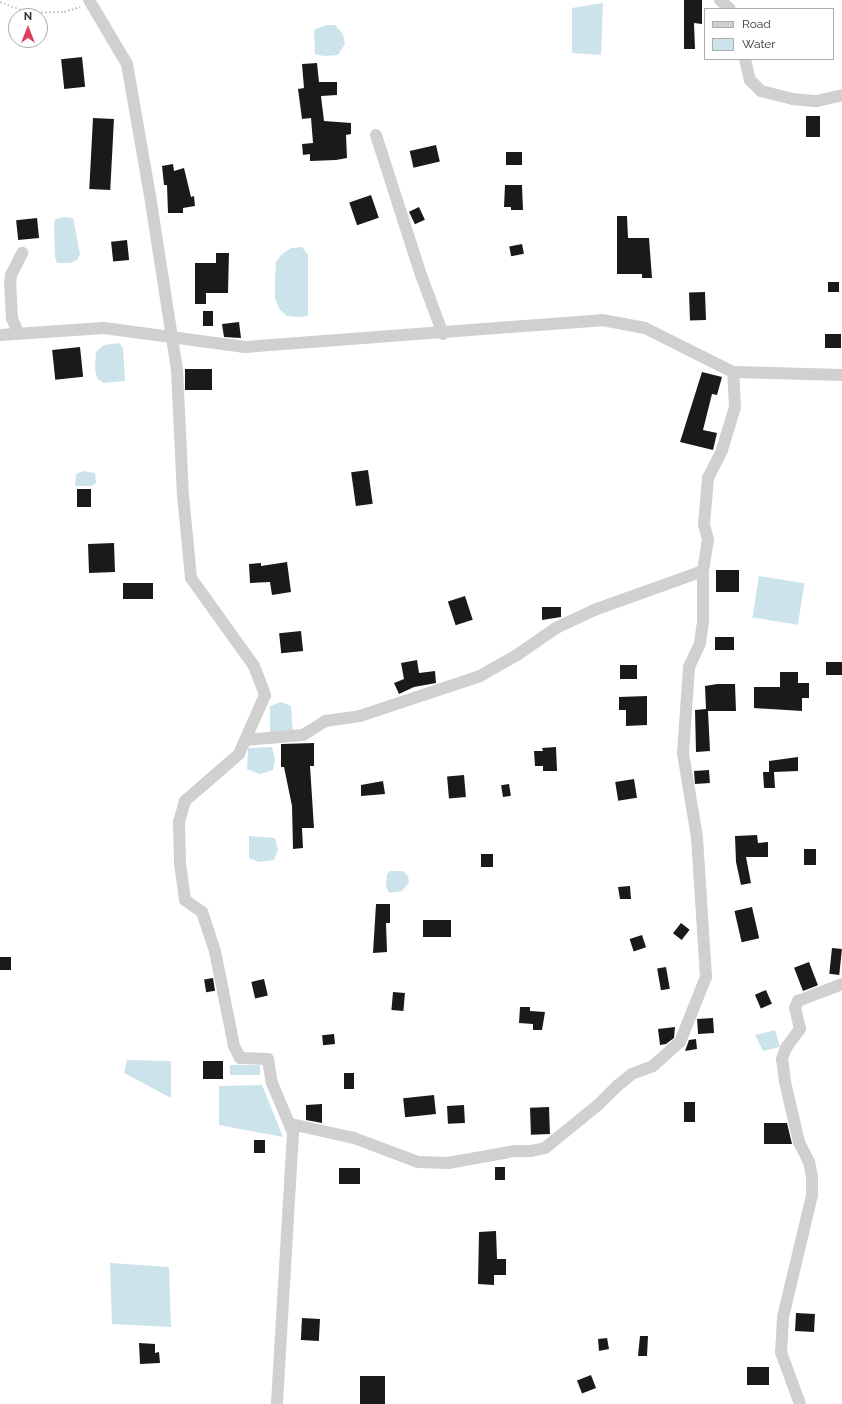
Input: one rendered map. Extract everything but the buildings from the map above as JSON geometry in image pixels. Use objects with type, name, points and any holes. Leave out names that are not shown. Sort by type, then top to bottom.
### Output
[{"type":"street","points":[[720,0],[729,8]]},
{"type":"street","points":[[89,2],[127,64],[152,202],[171,338],[177,369],[183,495],[191,578],[254,666],[265,695],[240,754],[184,802],[179,822],[180,864],[185,900],[202,912],[215,951],[234,1046],[240,1058],[268,1059],[272,1083],[291,1124],[293,1133],[277,1404]]},
{"type":"street","points":[[745,60],[750,80],[761,91],[792,99],[817,101],[842,95]]},
{"type":"street","points":[[376,135],[421,275],[443,334]]},
{"type":"street","points":[[18,333],[12,318],[10,285],[11,275],[22,253]]},
{"type":"street","points":[[0,335],[104,328],[245,347],[443,334],[602,320],[645,328],[734,372],[842,375]]},
{"type":"street","points":[[291,1124],[354,1138],[418,1162],[448,1163],[515,1151],[530,1151],[545,1148],[598,1105],[617,1086],[632,1074],[653,1066],[680,1042],[706,976],[697,838],[682,753],[689,667],[700,643],[703,622],[703,571],[708,539],[704,526],[708,478],[722,450],[735,407],[734,372]]},
{"type":"street","points":[[245,740],[303,735],[325,721],[360,716],[480,676],[517,655],[556,628],[594,610],[680,581],[703,571]]},
{"type":"street","points":[[800,1404],[781,1352],[783,1317],[812,1195],[812,1177],[809,1162],[800,1142],[785,1082],[782,1059],[786,1048],[800,1029],[795,1008],[798,1001],[842,984]]},
{"type":"path","points":[[0,2],[29,13],[64,12],[89,2]]},
{"type":"water","points":[[603,3],[601,55],[572,53],[572,8]]},
{"type":"water","points":[[326,25],[335,25],[343,34],[345,44],[338,55],[324,56],[315,54],[314,30]]},
{"type":"water","points":[[64,217],[73,218],[80,254],[77,260],[70,263],[57,263],[55,257],[54,225],[55,219]]},
{"type":"water","points":[[302,247],[308,255],[308,316],[287,316],[280,310],[275,299],[276,262],[282,254],[291,248]]},
{"type":"water","points":[[119,343],[123,348],[125,381],[103,383],[97,378],[95,369],[96,352],[104,345]]},
{"type":"water","points":[[84,471],[95,473],[96,483],[92,486],[75,486],[76,474]]},
{"type":"water","points":[[759,576],[804,583],[798,625],[752,617]]},
{"type":"water","points":[[281,702],[291,706],[293,732],[270,736],[270,706]]},
{"type":"water","points":[[272,747],[275,760],[273,770],[260,774],[247,769],[248,748]]},
{"type":"water","points":[[249,836],[275,838],[278,850],[274,860],[259,862],[249,858]]},
{"type":"water","points":[[390,871],[403,871],[408,876],[409,883],[402,891],[389,893],[386,886],[387,874]]},
{"type":"water","points":[[775,1030],[780,1047],[763,1051],[755,1035]]},
{"type":"water","points":[[127,1060],[171,1061],[171,1098],[124,1073]]},
{"type":"water","points":[[230,1065],[260,1065],[260,1075],[230,1075]]},
{"type":"water","points":[[262,1085],[283,1137],[219,1125],[219,1086]]},
{"type":"water","points":[[110,1263],[169,1267],[171,1327],[112,1324]]}]
